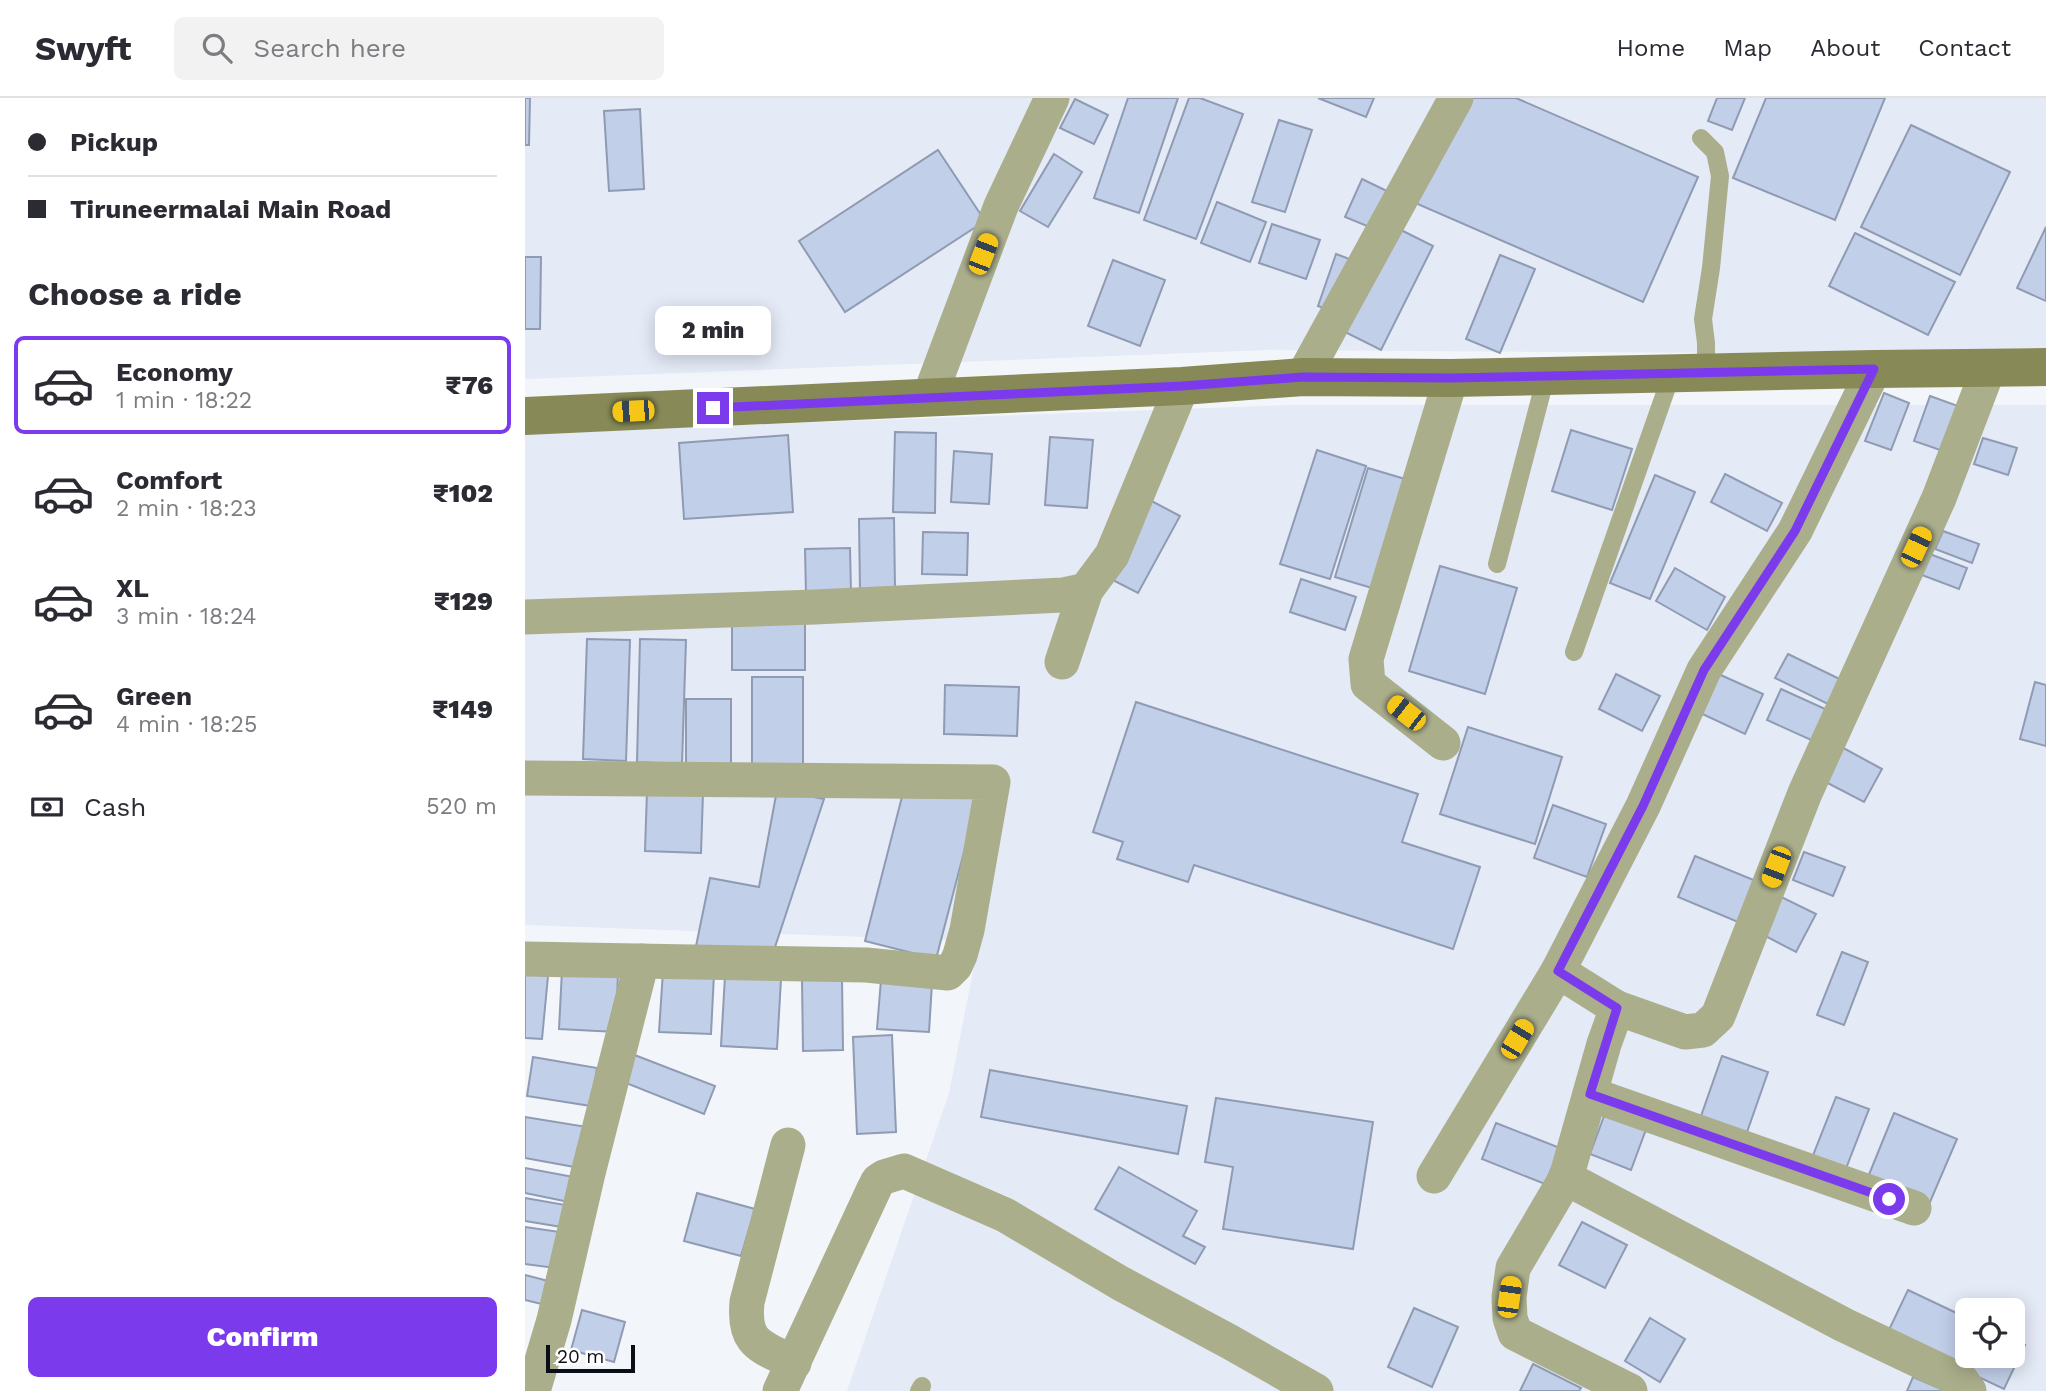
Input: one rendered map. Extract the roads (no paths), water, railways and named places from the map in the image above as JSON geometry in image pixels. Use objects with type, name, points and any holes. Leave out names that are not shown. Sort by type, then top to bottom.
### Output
[{"type":"main road","points":[[525,416],[1182,386],[1303,377],[1451,378],[2046,367]]},
{"type":"street","points":[[929,398],[1001,206],[1052,98]]},
{"type":"street","points":[[1303,377],[1456,98]]},
{"type":"street","points":[[1558,971],[1617,1008],[1685,1032],[1703,1030],[1718,1016],[1805,793],[1939,498],[1989,367]]},
{"type":"street","points":[[1434,1176],[1558,971],[1643,806],[1704,670],[1795,531],[1874,369]]},
{"type":"street","points":[[1443,743],[1368,684],[1366,659],[1451,378]]},
{"type":"street","points":[[1062,662],[1086,590],[1112,555],[1182,386]]},
{"type":"street","points":[[525,617],[926,602],[1063,595],[1086,590]]},
{"type":"street","points":[[525,778],[993,782],[967,930],[960,955],[948,973],[866,965],[525,959]]},
{"type":"street","points":[[533,1391],[554,1320],[642,961]]},
{"type":"street","points":[[1617,1008],[1566,1178],[1513,1268],[1509,1297],[1510,1318],[1515,1333],[1630,1391]]},
{"type":"street","points":[[1590,1094],[1914,1208]]},
{"type":"street","points":[[788,1144],[747,1302],[745,1320],[750,1336],[787,1377],[873,1189],[884,1177],[904,1171],[1005,1215],[1120,1283],[1317,1391]]},
{"type":"street","points":[[1566,1178],[1844,1325],[1962,1381],[1969,1391]]},
{"type":"lane","points":[[1574,652],[1689,373],[1706,343],[1703,319],[1720,176],[1715,152],[1701,138]]},
{"type":"lane","points":[[1497,564],[1546,376]]}]
